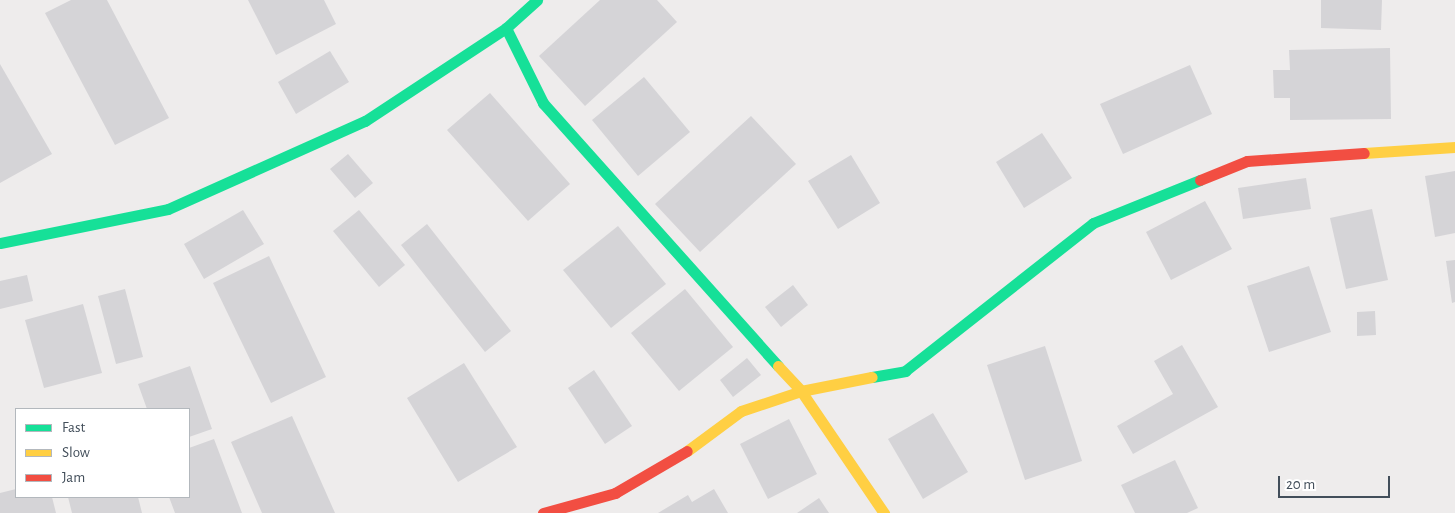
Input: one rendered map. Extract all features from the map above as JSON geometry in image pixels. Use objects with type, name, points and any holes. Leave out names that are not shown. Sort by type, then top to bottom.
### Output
[{"type":"street","points":[[0,243],[168,209],[365,121],[506,28],[537,0]]},
{"type":"street","points":[[506,28],[543,103],[801,391],[884,513]]},
{"type":"street","points":[[543,513],[615,493],[674,461],[741,411],[801,391],[905,371],[1023,274],[1093,223],[1247,161],[1455,147]]},
{"type":"building","points":[[71,0],[107,0],[169,118],[115,145],[45,13]]},
{"type":"building","points":[[248,0],[324,0],[336,24],[276,55]]},
{"type":"building","points":[[600,0],[657,0],[677,22],[585,106],[539,56]]},
{"type":"building","points":[[1321,0],[1382,0],[1381,30],[1321,28]]},
{"type":"building","points":[[1390,48],[1391,119],[1290,120],[1290,98],[1274,98],[1273,70],[1290,70],[1289,50]]},
{"type":"building","points":[[330,51],[349,82],[296,114],[278,82]]},
{"type":"building","points":[[0,64],[52,154],[0,183]]},
{"type":"building","points":[[1190,65],[1212,114],[1123,154],[1100,104]]},
{"type":"building","points":[[644,77],[690,132],[638,176],[592,120]]},
{"type":"building","points":[[490,93],[570,184],[528,221],[447,130]]},
{"type":"building","points":[[751,116],[796,164],[700,252],[655,204]]},
{"type":"building","points":[[1042,133],[1072,178],[1024,208],[996,162]]},
{"type":"building","points":[[348,154],[373,183],[355,198],[330,169]]},
{"type":"building","points":[[851,155],[880,203],[838,229],[808,181]]},
{"type":"building","points":[[1455,171],[1455,233],[1435,237],[1425,176]]},
{"type":"building","points":[[1306,178],[1311,209],[1243,219],[1238,188]]},
{"type":"building","points":[[1205,201],[1232,249],[1171,280],[1146,232]]},
{"type":"building","points":[[1372,209],[1388,280],[1346,289],[1330,218]]},
{"type":"building","points":[[243,210],[264,244],[204,279],[184,244]]},
{"type":"building","points":[[359,210],[405,265],[379,287],[333,231]]},
{"type":"building","points":[[427,224],[511,331],[485,352],[401,245]]},
{"type":"building","points":[[618,226],[666,284],[611,328],[563,270]]},
{"type":"building","points":[[269,256],[326,377],[271,403],[213,283]]},
{"type":"building","points":[[1455,260],[1455,302],[1452,303],[1446,261]]},
{"type":"building","points":[[1309,266],[1331,332],[1269,352],[1247,286]]},
{"type":"building","points":[[27,275],[33,301],[0,309],[0,281]]},
{"type":"building","points":[[793,285],[808,305],[781,327],[765,307]]},
{"type":"building","points":[[125,289],[143,357],[116,364],[98,296]]},
{"type":"building","points":[[685,289],[733,347],[679,391],[631,333]]},
{"type":"building","points":[[83,304],[102,373],[44,388],[25,320]]},
{"type":"building","points":[[1375,311],[1376,335],[1357,336],[1357,312]]},
{"type":"building","points":[[1182,345],[1218,407],[1133,454],[1117,426],[1173,394],[1154,361]]},
{"type":"building","points":[[1045,346],[1082,461],[1025,480],[987,365]]},
{"type":"building","points":[[747,358],[761,375],[733,397],[720,380]]},
{"type":"building","points":[[464,363],[517,447],[458,482],[407,398]]},
{"type":"building","points":[[190,366],[212,429],[190,437],[190,408],[147,408],[138,384]]},
{"type":"building","points":[[594,370],[632,426],[605,444],[568,388]]},
{"type":"building","points":[[933,413],[968,472],[923,499],[888,439]]},
{"type":"building","points":[[292,416],[335,513],[262,513],[231,442]]},
{"type":"building","points":[[789,419],[817,474],[768,499],[740,444]]},
{"type":"building","points":[[214,439],[242,513],[175,513],[169,498],[190,498],[190,448]]},
{"type":"building","points":[[1175,460],[1198,508],[1187,513],[1135,513],[1121,485]]},
{"type":"building","points":[[15,489],[15,498],[52,498],[56,513],[0,513],[0,493]]},
{"type":"building","points":[[714,489],[728,513],[658,513],[688,495],[692,502]]},
{"type":"building","points":[[68,498],[138,498],[142,513],[72,513]]},
{"type":"building","points":[[819,498],[829,513],[797,513]]},
{"type":"traffic: fast","points":[[0,243],[168,209],[365,121],[506,28],[537,0]]},
{"type":"traffic: fast","points":[[506,28],[543,103],[778,366]]},
{"type":"traffic: fast","points":[[872,377],[905,371],[1093,223],[1200,180]]},
{"type":"traffic: slow","points":[[1364,153],[1455,147]]},
{"type":"traffic: slow","points":[[778,366],[801,391],[884,513]]},
{"type":"traffic: slow","points":[[687,451],[741,411],[801,391],[872,377]]},
{"type":"traffic: jam","points":[[1200,180],[1247,161],[1364,153]]},
{"type":"traffic: jam","points":[[543,513],[615,493],[687,451]]}]
